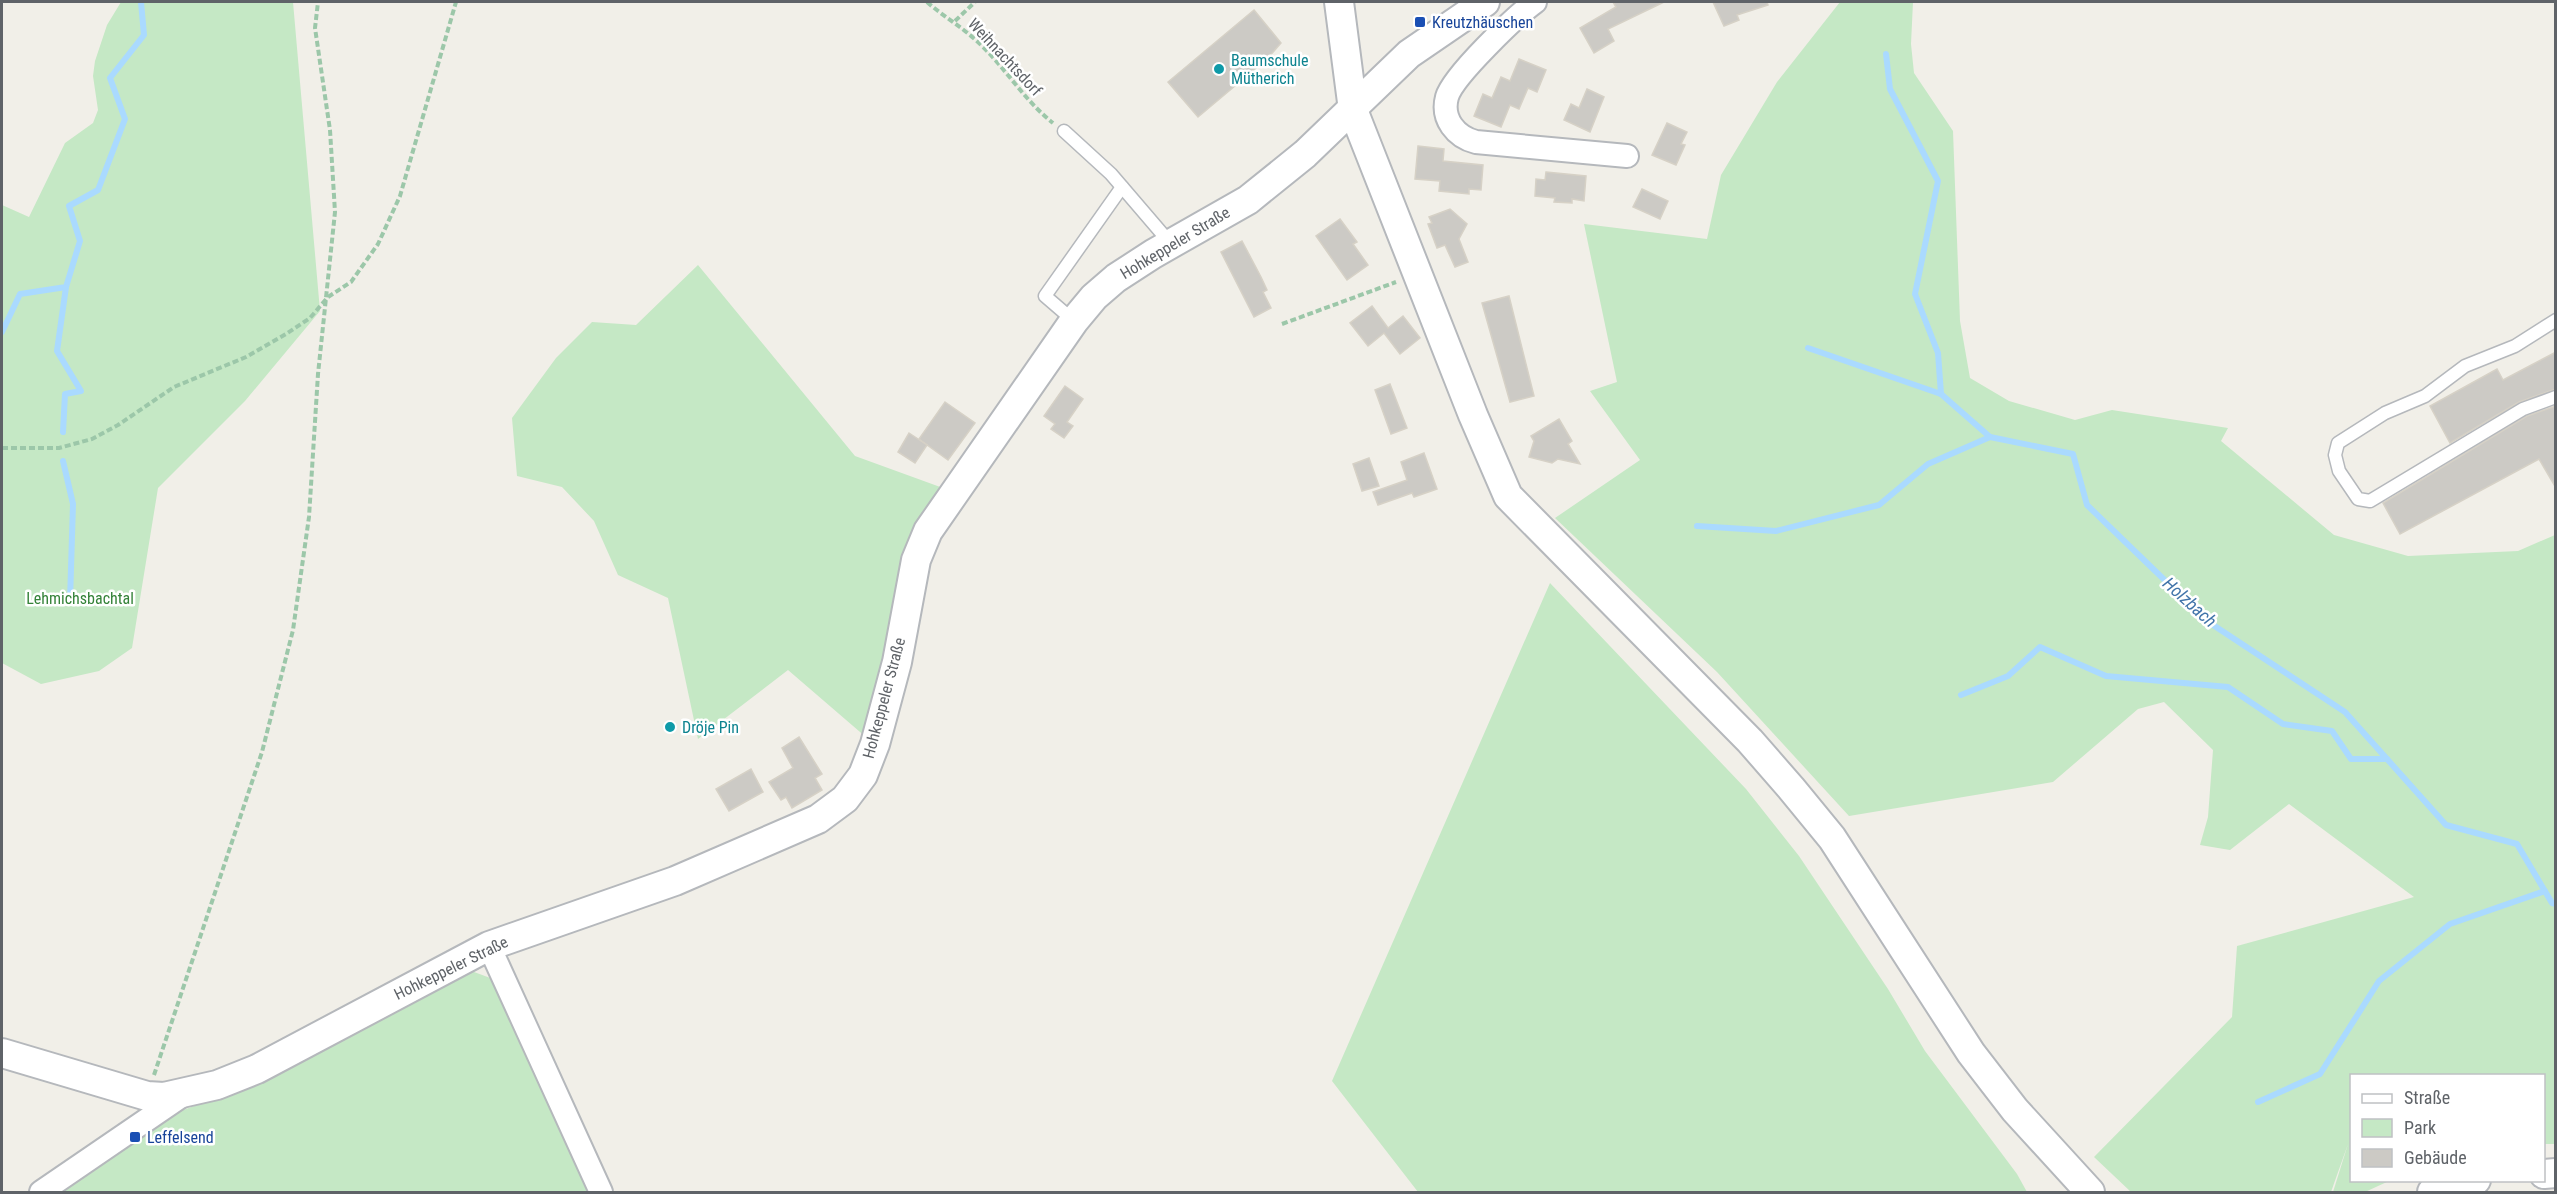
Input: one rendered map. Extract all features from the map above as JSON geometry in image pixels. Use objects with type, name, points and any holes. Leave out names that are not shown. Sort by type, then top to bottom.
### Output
[{"type":"street","points":[[1339,2],[1353,110],[1416,274],[1508,496],[1750,741],[1791,788],[1832,838],[1971,1053],[2015,1110],[2090,1192]]},
{"type":"street","name":"Hohkeppeler Straße","points":[[2,1053],[147,1096],[183,1095],[217,1085],[257,1069],[489,946],[675,881],[818,819],[846,799],[863,775],[875,744],[897,662],[916,560],[928,531],[1074,321],[1094,297],[1116,278],[1171,243],[1248,200],[1305,154],[1409,54],[1485,2]]},
{"type":"street","points":[[1535,2],[1455,82],[1446,103],[1452,127],[1464,139],[1476,142],[1627,156]]},
{"type":"street","points":[[489,946],[601,1192]]},
{"type":"street","points":[[40,1192],[183,1095]]},
{"type":"street","points":[[2432,1192],[2469,1182]]},
{"type":"lane","points":[[1064,131],[1082,145],[1171,243]]},
{"type":"lane","points":[[1074,321],[1045,296],[1122,187]]},
{"type":"lane","points":[[2556,320],[2515,345],[2465,366],[2426,396],[2385,413],[2338,443],[2335,455],[2339,471],[2358,499],[2370,501],[2523,409],[2556,397]]},
{"type":"path","points":[[147,1096],[262,752],[281,686],[293,630],[309,517],[318,374],[328,297],[334,212],[330,130],[315,28],[318,2]]},
{"type":"path","points":[[2,448],[59,448],[92,439],[118,425],[174,387],[246,357],[286,334],[310,318],[328,297],[351,282],[378,244],[400,196],[449,19],[456,2]]},
{"type":"path","name":"Weihnachtsdorf","points":[[927,2],[955,21],[982,45],[1040,113],[1064,131]]},
{"type":"path","points":[[955,21],[975,2]]},
{"type":"path","points":[[1282,324],[1416,274]]},
{"type":"green space","name":"Lehmichsbachtal","points":[[121,2],[293,2],[320,311],[245,401],[158,488],[132,648],[99,671],[41,684],[2,663],[2,205],[29,217],[65,143],[93,123],[98,110],[93,76],[95,61],[107,25]]},
{"type":"green space","points":[[1840,2],[1913,2],[1911,44],[1914,73],[1953,131],[1960,321],[1970,378],[2009,401],[2075,420],[2112,410],[2228,428],[2221,441],[2334,535],[2408,556],[2518,551],[2555,535],[2555,1144],[2545,1144],[2545,1074],[2350,1074],[2350,1182],[2387,1182],[2365,1192],[2333,1192],[2348,1144],[2331,1192],[2131,1192],[2094,1157],[2232,1017],[2237,946],[2414,897],[2289,804],[2230,850],[2200,845],[2208,817],[2213,750],[2164,702],[2138,709],[2053,782],[1849,816],[1717,672],[1555,518],[1640,460],[1590,391],[1617,382],[1584,224],[1707,239],[1721,175],[1777,82]]},
{"type":"green space","points":[[698,265],[855,456],[943,488],[867,738],[788,670],[698,739],[668,598],[618,575],[594,521],[562,487],[517,476],[512,418],[556,358],[592,322],[636,325]]},
{"type":"green space","points":[[1550,583],[1746,789],[1799,856],[1888,989],[1925,1051],[2017,1174],[2027,1192],[1418,1192],[1332,1081]]},
{"type":"green space","points":[[466,969],[493,979],[588,1192],[58,1192],[175,1113],[227,1094]]},
{"type":"building","points":[[1613,2],[1664,2],[1608,29],[1614,41],[1594,53],[1580,28],[1616,7]]},
{"type":"building","points":[[1713,2],[1767,2],[1768,5],[1737,15],[1739,20],[1724,26]]},
{"type":"building","name":"Baumschule Mütherich","points":[[1254,10],[1281,43],[1267,59],[1198,117],[1168,82]]},
{"type":"building","points":[[1519,59],[1546,70],[1537,92],[1528,88],[1519,109],[1510,105],[1501,127],[1474,116],[1483,94],[1492,98],[1501,77],[1510,81]]},
{"type":"building","points":[[1587,89],[1604,97],[1590,132],[1564,120],[1571,104],[1579,108]]},
{"type":"building","points":[[1667,123],[1687,132],[1681,144],[1685,145],[1676,165],[1652,155]]},
{"type":"building","points":[[1418,146],[1444,149],[1443,161],[1483,165],[1481,190],[1469,189],[1469,194],[1439,191],[1440,181],[1415,179]]},
{"type":"building","points":[[1546,172],[1586,176],[1584,201],[1572,199],[1572,203],[1554,202],[1555,198],[1535,196],[1536,179],[1545,180]]},
{"type":"building","points":[[1642,189],[1668,201],[1660,219],[1633,207]]},
{"type":"building","points":[[1450,209],[1467,224],[1459,239],[1468,262],[1455,267],[1445,245],[1437,248],[1428,224],[1432,223],[1429,217]]},
{"type":"building","points":[[1340,219],[1357,242],[1353,244],[1368,265],[1347,280],[1316,236]]},
{"type":"building","points":[[1242,241],[1267,290],[1263,292],[1271,308],[1254,317],[1221,252]]},
{"type":"building","points":[[1509,296],[1534,396],[1510,402],[1482,303]]},
{"type":"building","points":[[1372,306],[1388,328],[1403,316],[1420,338],[1400,354],[1384,333],[1368,346],[1350,323]]},
{"type":"building","points":[[2556,352],[2556,389],[2519,402],[2450,443],[2430,406],[2497,369],[2503,380]]},
{"type":"building","points":[[1390,384],[1407,428],[1391,434],[1375,390]]},
{"type":"building","points":[[1065,386],[1083,399],[1067,422],[1073,426],[1064,438],[1051,429],[1055,424],[1044,416]]},
{"type":"building","points":[[945,402],[975,423],[948,460],[919,439]]},
{"type":"building","points":[[2556,406],[2556,488],[2539,459],[2400,534],[2383,503],[2527,416]]},
{"type":"building","points":[[1559,419],[1572,441],[1568,444],[1580,464],[1558,459],[1552,463],[1529,457],[1534,441],[1531,436]]},
{"type":"building","points":[[909,433],[927,445],[915,463],[898,452]]},
{"type":"building","points":[[1424,453],[1437,489],[1414,497],[1412,493],[1378,505],[1373,492],[1407,480],[1401,462]]},
{"type":"building","points":[[1369,458],[1379,486],[1362,491],[1353,464]]},
{"type":"building","points":[[799,737],[822,774],[815,778],[822,790],[792,808],[786,797],[781,800],[769,782],[793,768],[782,748]]},
{"type":"building","points":[[751,769],[763,792],[729,811],[716,789]]},
{"type":"waterway","points":[[2,332],[20,294],[66,287],[80,241],[69,206],[98,190],[125,119],[110,78],[144,35],[141,2]]},
{"type":"waterway","points":[[1886,54],[1890,89],[1938,181],[1915,294],[1938,353],[1941,394]]},
{"type":"waterway","points":[[63,432],[65,394],[81,391],[57,351],[66,287]]},
{"type":"waterway","name":"Holzbach","points":[[1808,348],[1941,394],[1990,437],[2073,454],[2087,505],[2207,621],[2345,712],[2446,825],[2517,844],[2552,903],[2556,904]]},
{"type":"waterway","points":[[1697,526],[1776,531],[1879,505],[1928,464],[1990,437]]},
{"type":"waterway","points":[[63,461],[73,504],[70,601]]},
{"type":"waterway","points":[[1961,695],[2008,676],[2040,647],[2106,676],[2228,687],[2283,724],[2332,731],[2351,759],[2387,759]]},
{"type":"waterway","points":[[2258,1102],[2320,1074],[2379,981],[2450,924],[2545,891]]},
{"type":"place","name":"Kreutzhäuschen","points":[[1420,22]]},
{"type":"place","name":"Baumschule Mütherich","points":[[1219,69]]},
{"type":"place","name":"Dröje Pin","points":[[670,727]]},
{"type":"place","name":"Leffelsend","points":[[135,1137]]}]
